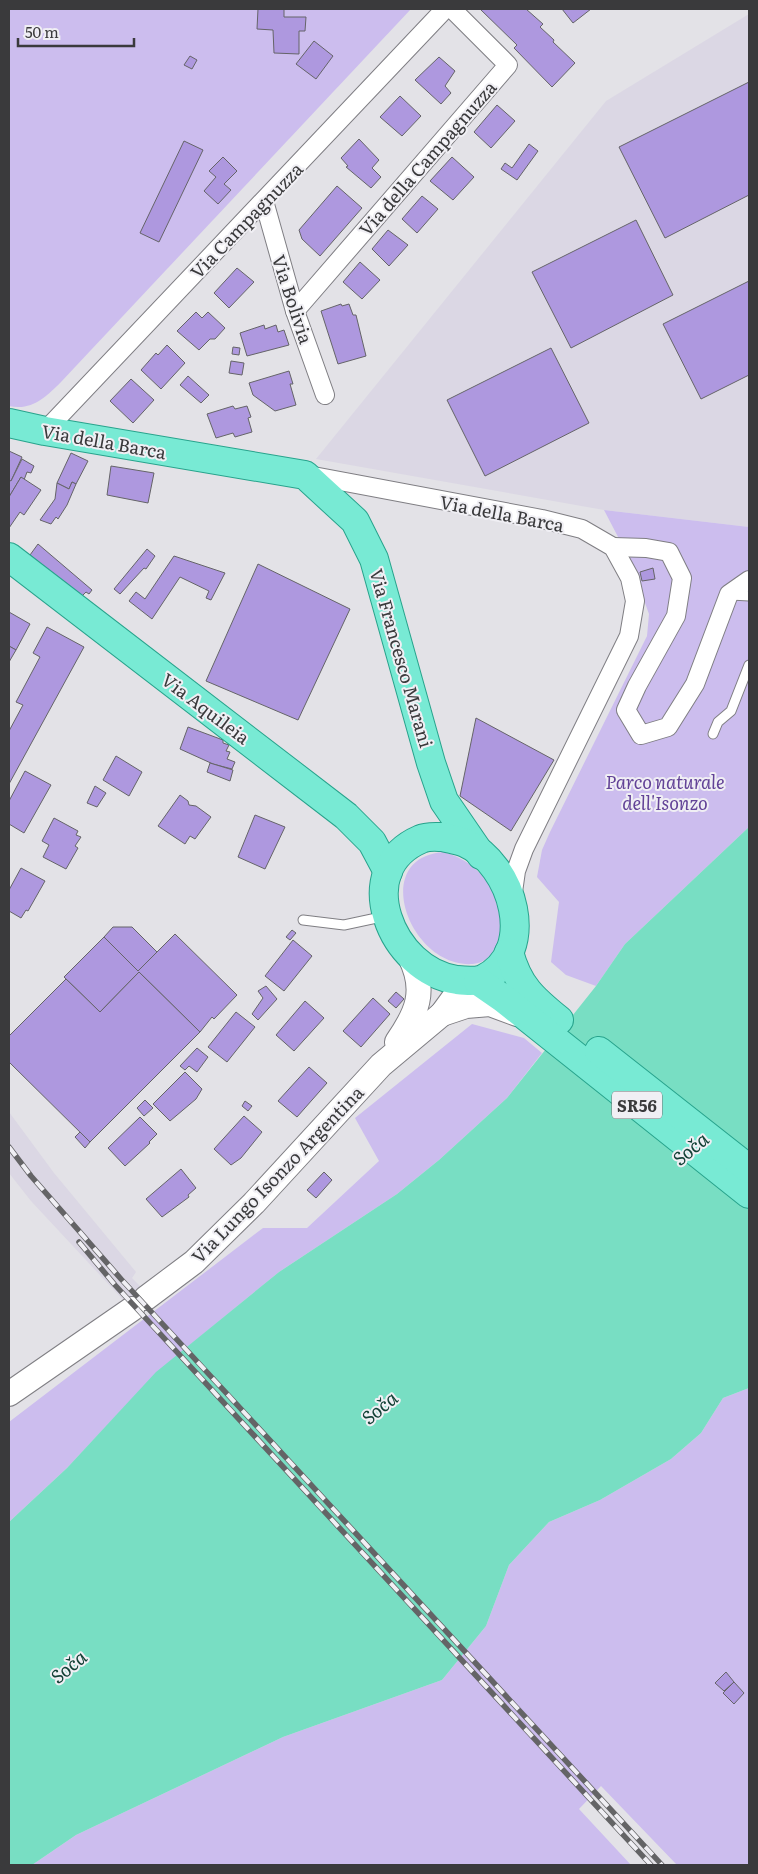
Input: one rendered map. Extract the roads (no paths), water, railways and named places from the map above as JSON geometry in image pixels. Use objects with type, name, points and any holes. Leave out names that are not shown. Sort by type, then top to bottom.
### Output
[{"type":"main road","name":"Via della Barca","points":[[9,423],[45,431],[305,475]]},
{"type":"main road","name":"Via Francesco Marani","points":[[305,475],[355,521],[374,559],[431,763],[444,800],[481,855]]},
{"type":"main road","name":"Via Aquileia","points":[[9,557],[346,816],[372,842],[388,872]]},
{"type":"main road","points":[[443,837],[466,843],[481,855],[493,866],[512,900],[516,916],[513,942],[505,962],[495,973],[472,981],[449,979],[410,957],[396,937],[386,916],[384,891],[388,872],[400,850],[422,838],[443,837]]},
{"type":"main road","name":"SR56","points":[[509,952],[529,1008],[749,1194]]},
{"type":"main road","name":"Via Lungo Isonzo Argentina","points":[[381,1065],[414,1016],[420,984],[417,971],[410,957]]},
{"type":"main road","name":"SR56","points":[[472,981],[504,999],[529,1008],[749,1169]]},
{"type":"main road","name":"Via Lungo Isonzo Argentina","points":[[9,1394],[139,1304],[194,1262],[254,1203],[381,1065],[442,1014],[472,981]]},
{"type":"main road","points":[[442,1014],[466,1006],[490,1004],[529,1008]]},
{"type":"street","name":"Via Campagnuzza","points":[[45,431],[445,9]]},
{"type":"street","name":"Via della Campagnuzza","points":[[295,312],[508,65],[452,9]]},
{"type":"street","name":"Via Bolivia","points":[[264,201],[295,312],[325,395]]},
{"type":"street","name":"Via della Barca","points":[[305,475],[542,519],[582,529],[613,547]]},
{"type":"street","points":[[613,547],[646,548],[669,552],[682,578],[676,616],[636,686],[626,710],[640,735],[668,727],[691,691],[729,594],[749,580]]},
{"type":"street","points":[[512,900],[516,871],[524,849],[629,636],[635,601],[630,578],[613,547]]},
{"type":"lane","points":[[729,594],[749,596]]},
{"type":"lane","points":[[713,734],[718,722],[731,711],[749,665]]},
{"type":"lane","points":[[303,920],[344,925],[386,916]]},
{"type":"water","name":"Soča","points":[[749,827],[749,1388],[723,1398],[701,1433],[671,1459],[600,1500],[549,1522],[509,1565],[486,1626],[442,1680],[283,1737],[76,1835],[32,1865],[9,1865],[9,1522],[67,1468],[156,1372],[279,1272],[397,1194],[439,1160],[507,1098],[596,986],[625,944]]},
{"type":"railway","points":[[9,1147],[31,1176],[121,1279],[662,1865]]},
{"type":"railway","points":[[79,1242],[115,1285],[651,1865]]},
{"type":"park label","name":"Parco naturale dell'Isonzo","points":[[665,791]]}]
